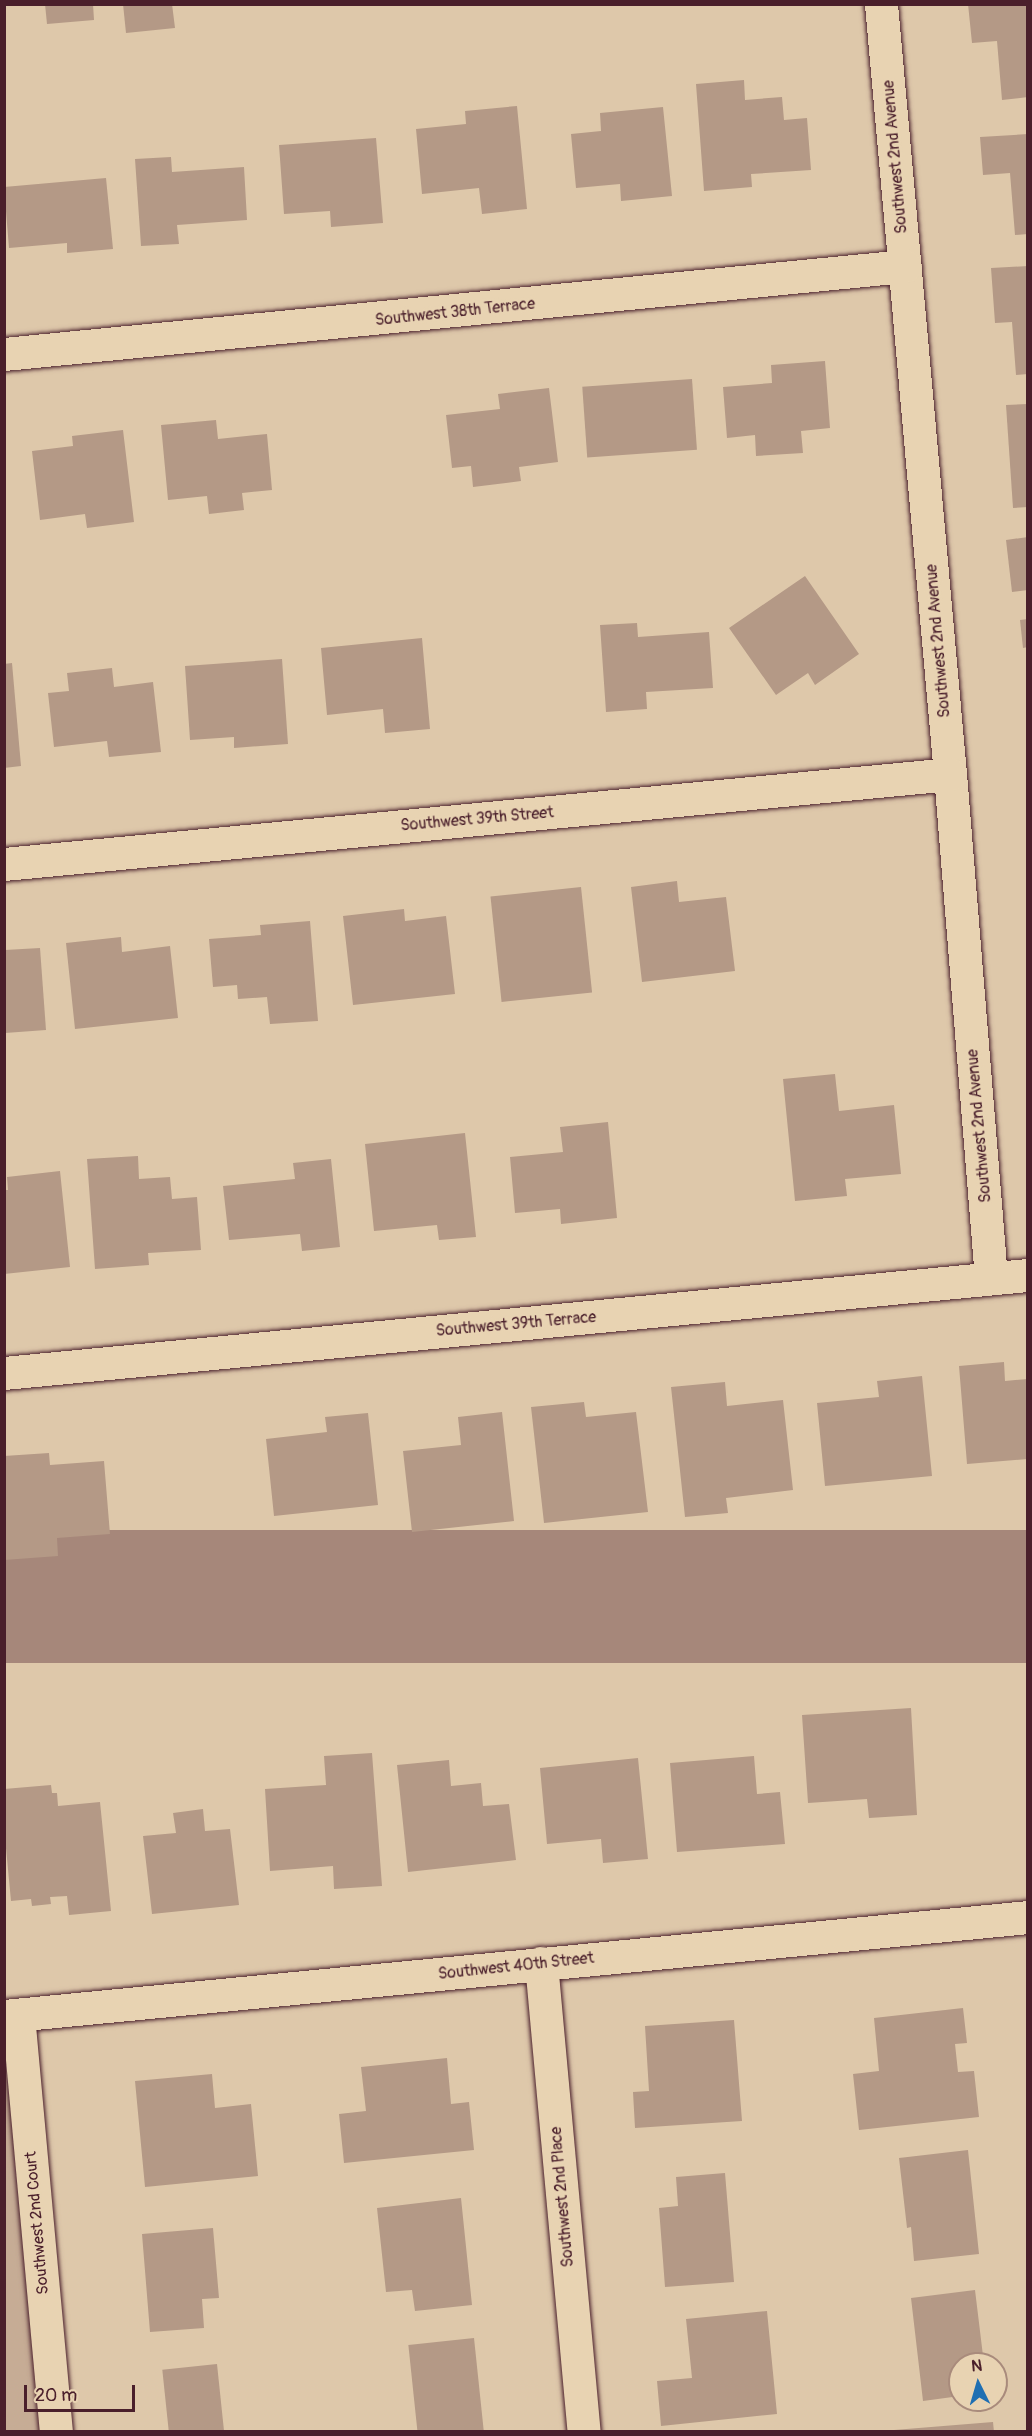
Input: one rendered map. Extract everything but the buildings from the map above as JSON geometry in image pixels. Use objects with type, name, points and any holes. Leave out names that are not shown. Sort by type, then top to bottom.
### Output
[{"type":"street","name":"Southwest 2nd Avenue","points":[[881,4],[950,774],[991,1278]]},
{"type":"street","name":"Southwest 38th Terrace","points":[[4,354],[905,266]]},
{"type":"street","name":"Southwest 39th Street","points":[[4,864],[950,774]]},
{"type":"street","name":"Southwest 39th Terrace","points":[[4,1373],[1028,1275]]},
{"type":"street","name":"Southwest 40th Street","points":[[11,2015],[1028,1917]]},
{"type":"street","name":"Southwest 2nd Place","points":[[541,1964],[584,2432]]},
{"type":"street","name":"Southwest 2nd Court","points":[[11,2015],[56,2432]]},
{"type":"shaded area","points":[[4,1530],[1027,1530],[1027,1663],[4,1663]]},
{"type":"shaded area","points":[[4,2016],[56,2431],[5,2432]]}]
